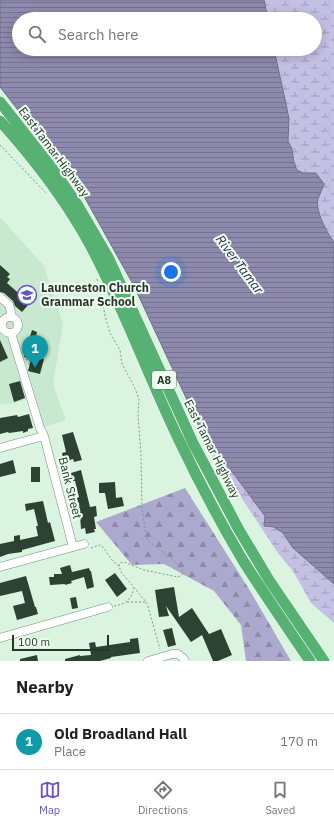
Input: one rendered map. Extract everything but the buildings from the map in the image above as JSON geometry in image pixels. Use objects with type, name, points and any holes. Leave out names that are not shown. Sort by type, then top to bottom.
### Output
[{"type":"highway","name":"East Tamar Highway","points":[[0,102],[55,172],[77,204],[109,259],[193,443],[235,523],[269,580],[324,661]]},
{"type":"highway","name":"A8","points":[[0,121],[50,190]]},
{"type":"highway","name":"East Tamar Highway","points":[[50,190],[90,245],[162,404],[200,483],[249,570],[310,661]]},
{"type":"street","points":[[0,297],[9,305],[12,316],[18,321],[16,331],[12,333],[6,332],[2,326],[4,319],[12,316]]},
{"type":"street","name":"Bank Street","points":[[12,333],[40,428],[44,436],[73,547]]},
{"type":"street","points":[[0,448],[44,436]]},
{"type":"street","points":[[0,567],[73,547],[84,547]]},
{"type":"street","points":[[0,638],[108,607]]},
{"type":"street","points":[[148,661],[178,654],[184,661]]},
{"type":"path","points":[[0,145],[50,190]]},
{"type":"path","points":[[95,274],[103,304],[104,316],[110,333],[120,350],[122,364],[139,399],[138,416],[141,454],[142,509],[147,540],[178,564],[183,572],[178,577],[144,570],[124,562],[120,563],[119,566]]},
{"type":"path","points":[[84,547],[102,546],[146,602],[162,657]]},
{"type":"path","points":[[126,602],[131,597],[134,588]]},
{"type":"path","points":[[108,607],[126,602],[146,602]]},
{"type":"shaded area","name":"Launceston Church Grammar School","points":[[0,217],[44,266],[63,324],[53,384],[66,420],[38,429],[28,399],[14,403],[0,404]]},
{"type":"green space","points":[[174,0],[334,0],[334,279],[183,56],[322,56],[322,12],[174,12]]},
{"type":"green space","points":[[203,436],[219,454],[265,516],[264,526],[274,527],[283,533],[293,548],[334,584],[334,623],[311,603],[293,571],[278,553],[211,452]]},
{"type":"green space","points":[[185,488],[249,589],[291,661],[246,661],[241,625],[214,591],[164,564],[132,565],[96,522]]},
{"type":"water","name":"River Tamar","points":[[0,0],[264,0],[267,12],[12,12],[12,56],[276,56],[289,119],[288,141],[292,149],[294,163],[297,170],[303,173],[316,173],[324,184],[318,199],[318,210],[325,228],[334,242],[334,584],[293,548],[283,533],[274,527],[264,526],[265,516],[219,454],[203,436],[134,286],[81,191],[0,87]]},
{"type":"place","name":"Launceston Church Grammar School","points":[[27,295]]},
{"type":"place","name":"Old Broadland Hall","points":[[35,368]]}]
